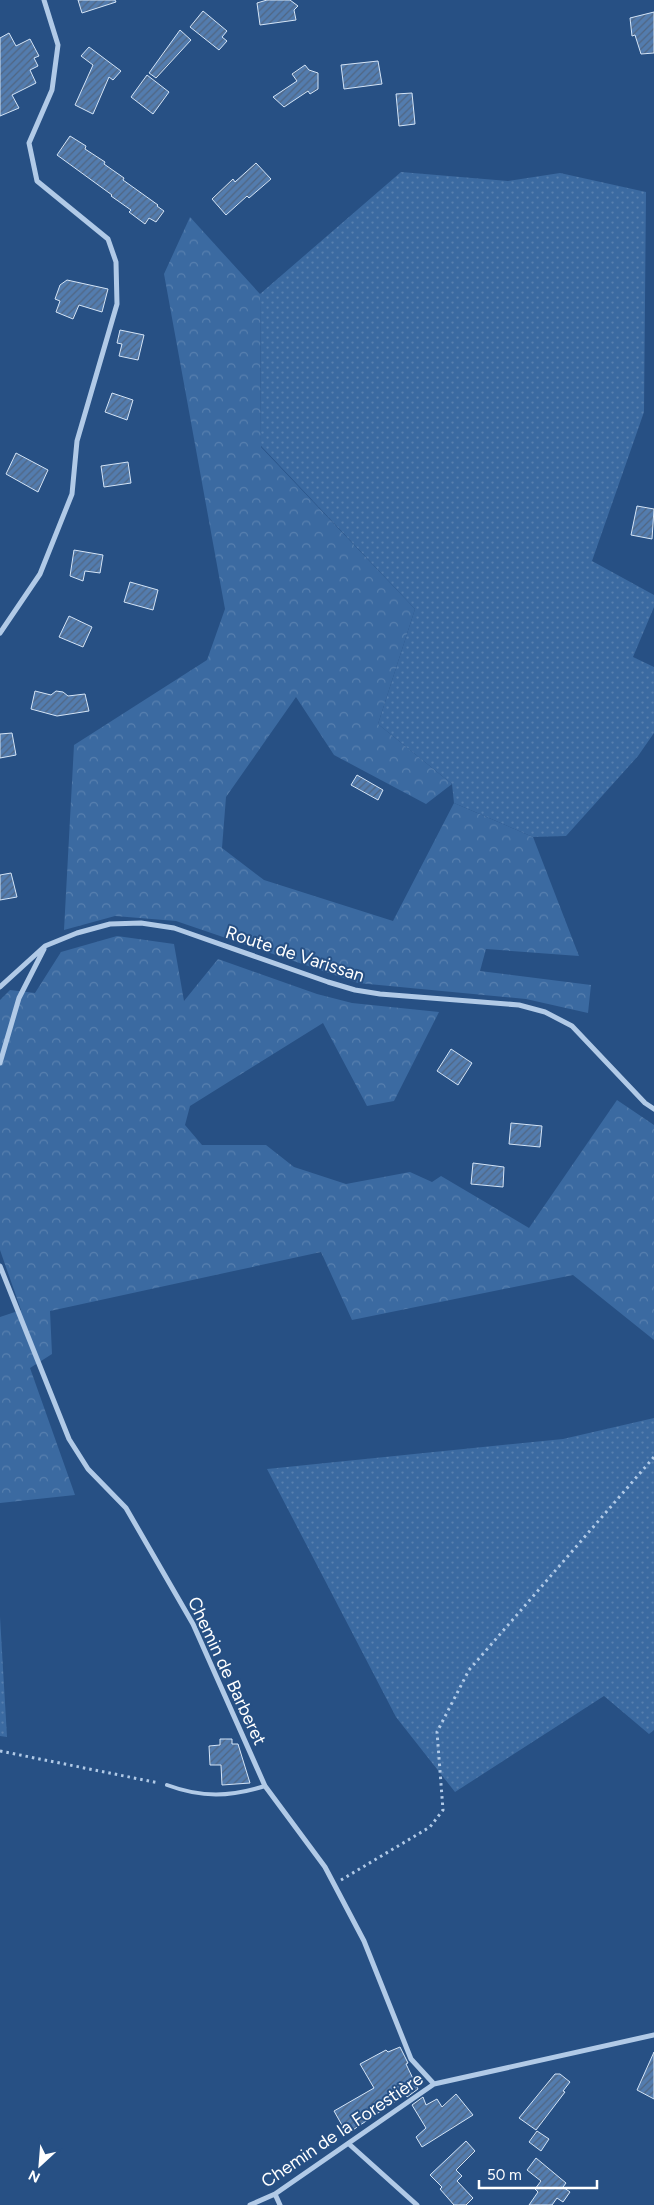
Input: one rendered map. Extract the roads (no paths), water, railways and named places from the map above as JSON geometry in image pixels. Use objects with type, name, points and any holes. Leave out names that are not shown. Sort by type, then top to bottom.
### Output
[{"type":"street","points":[[0,633],[40,574],[72,494],[77,441],[117,304],[116,262],[108,239],[37,181],[28,143],[52,90],[58,45],[44,0]]},
{"type":"street","name":"Route de Varissan","points":[[0,986],[45,946],[77,933],[110,924],[141,923],[174,928],[355,990],[380,994],[519,1005],[545,1012],[572,1026],[645,1103],[654,1110]]},
{"type":"street","points":[[0,1063],[20,998],[45,946]]},
{"type":"street","name":"Chemin de Barberet","points":[[0,1266],[69,1439],[88,1469],[126,1508],[193,1624],[265,1786],[325,1867],[364,1940],[411,2059],[434,2084]]},
{"type":"street","name":"Chemin de la Forestière","points":[[250,2205],[275,2194],[434,2084],[654,2034]]},
{"type":"street","points":[[349,2144],[417,2205]]},
{"type":"street","points":[[275,2194],[280,2205]]},
{"type":"lane","points":[[167,1785],[189,1793],[216,1795],[244,1792],[265,1786]]}]
